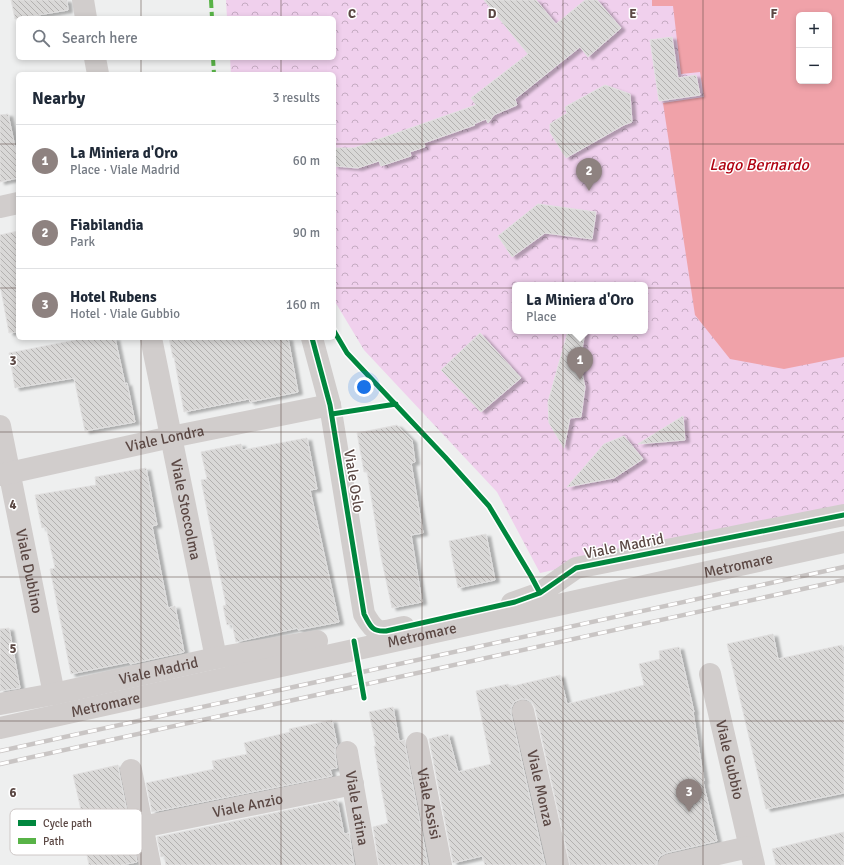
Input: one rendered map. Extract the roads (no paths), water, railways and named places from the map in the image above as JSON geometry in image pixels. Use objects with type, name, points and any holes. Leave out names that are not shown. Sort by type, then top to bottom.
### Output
[{"type":"street","points":[[83,0],[86,16]]},
{"type":"street","points":[[94,60],[98,72]]},
{"type":"street","points":[[0,207],[16,203]]},
{"type":"street","name":"Viale Stoccolma","points":[[151,340],[216,658]]},
{"type":"street","name":"Viale Oslo","points":[[313,340],[330,405],[364,614],[371,627]]},
{"type":"street","name":"Viale Londra","points":[[4,474],[171,437],[330,405]]},
{"type":"street","name":"Viale Dublino","points":[[0,426],[4,474],[54,694]]},
{"type":"street","name":"Viale Madrid","points":[[371,627],[379,631],[386,631],[516,602],[540,593],[576,568],[844,515]]},
{"type":"street","name":"Metromare","points":[[0,728],[844,542]]},
{"type":"street","name":"Viale Madrid","points":[[0,704],[54,694],[216,658],[317,641]]},
{"type":"street","name":"Viale Gubbio","points":[[669,865],[751,856],[710,674]]},
{"type":"street","name":"Viale Monza","points":[[523,711],[558,865]]},
{"type":"street","name":"Viale Assisi","points":[[417,743],[441,865]]},
{"type":"street","name":"Viale Latina","points":[[347,752],[367,865]]},
{"type":"street","points":[[131,770],[139,809]]},
{"type":"street","name":"Viale Anzio","points":[[142,827],[353,784]]},
{"type":"street","points":[[142,827],[150,865]]},
{"type":"water","name":"Lago Bernardo","points":[[652,0],[844,0],[844,357],[784,369],[730,359],[695,315],[663,103],[704,97],[700,72],[681,74],[673,6],[652,6]]},
{"type":"railway","points":[[0,751],[844,567]]},
{"type":"railway","points":[[0,764],[844,580]]},
{"type":"place","name":"Fiabilandia","points":[[589,191]]},
{"type":"place","name":"La Miniera d'Oro","points":[[580,380]]},
{"type":"place","name":"Hotel Rubens","points":[[689,812]]}]
